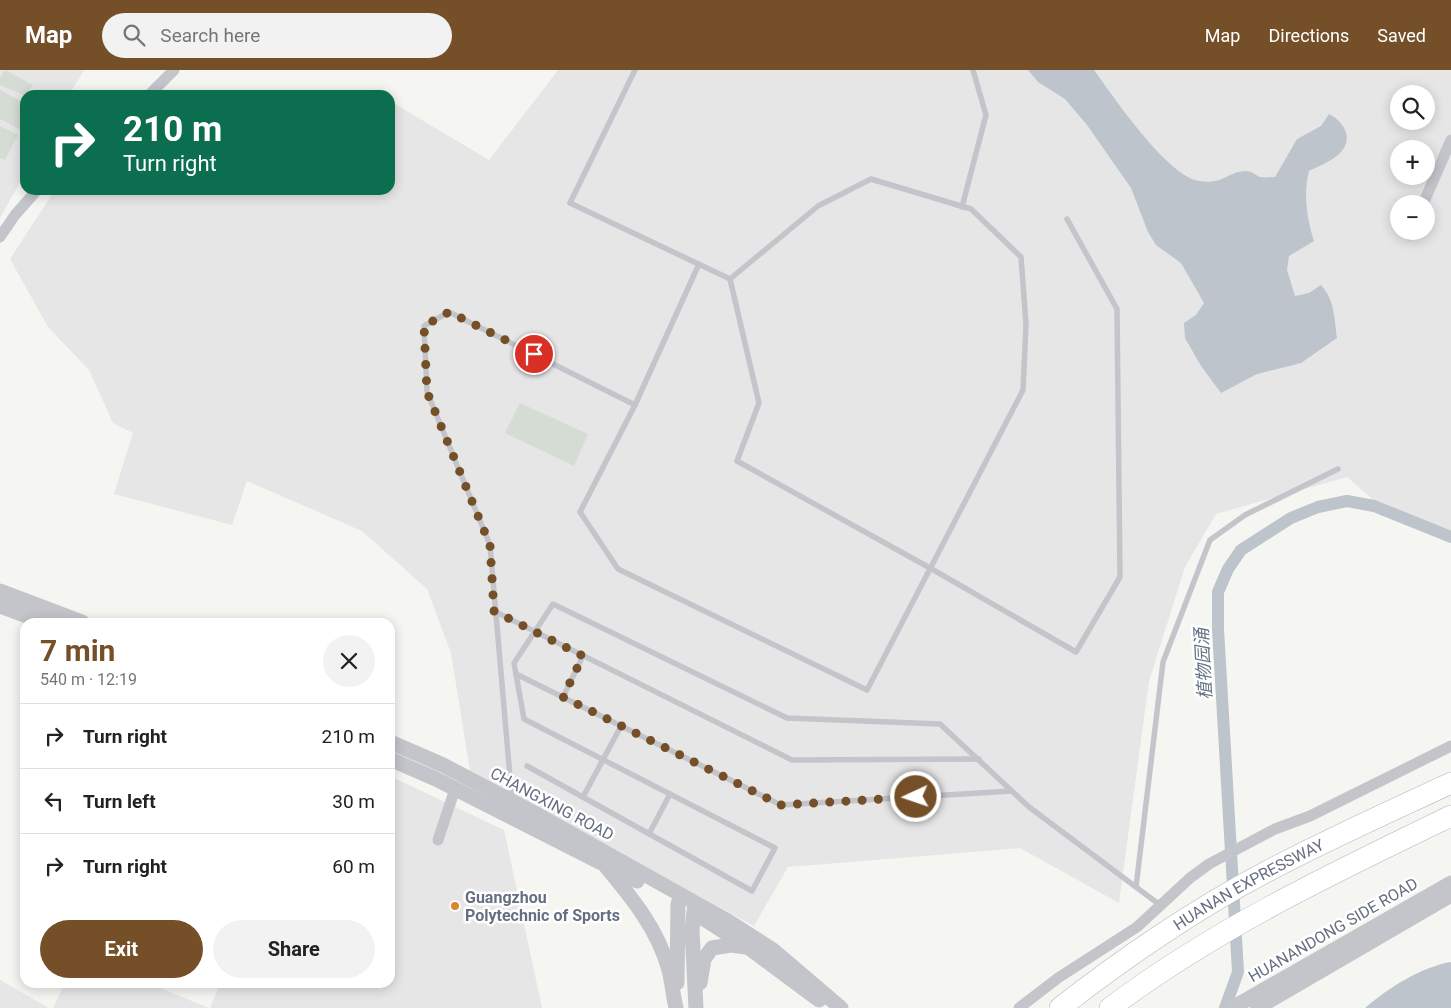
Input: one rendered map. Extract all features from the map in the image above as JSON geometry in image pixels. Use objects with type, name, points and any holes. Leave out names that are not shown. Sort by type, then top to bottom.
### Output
[{"type":"highway","name":"HUANAN EXPRESSWAY","points":[[1060,1008],[1106,973],[1213,902],[1266,872],[1451,783]]},
{"type":"highway","name":"HUANAN EXPRESSWAY","points":[[1110,1008],[1213,939],[1264,909],[1451,816]]},
{"type":"street","points":[[153,90],[174,70]]},
{"type":"street","points":[[1427,195],[1451,140]]},
{"type":"street","points":[[0,237],[15,215],[33,195]]},
{"type":"street","points":[[0,591],[71,618]]},
{"type":"street","points":[[0,606],[33,618]]},
{"type":"street","name":"CHANGXING ROAD","points":[[395,744],[443,765],[510,809],[606,867],[680,900]]},
{"type":"street","points":[[1019,1008],[1058,978],[1137,927],[1162,906],[1190,878],[1209,864],[1275,829],[1310,816],[1451,746]]},
{"type":"street","name":"CHANGXING ROAD","points":[[395,761],[455,789],[510,809],[695,908]]},
{"type":"street","points":[[438,840],[455,789]]},
{"type":"street","points":[[606,867],[638,906],[656,934],[669,970],[676,1008]]},
{"type":"street","name":"HUANANDONG SIDE ROAD","points":[[1232,1008],[1276,990],[1451,883]]},
{"type":"street","points":[[1257,1008],[1276,990],[1451,895]]},
{"type":"street","points":[[676,1008],[680,900]]},
{"type":"street","points":[[695,908],[831,1008]]},
{"type":"street","points":[[695,908],[692,930],[695,1004]]},
{"type":"street","points":[[695,908],[773,950],[841,1008]]},
{"type":"street","points":[[695,1004],[704,959],[712,948],[731,945],[749,948]]},
{"type":"lane","points":[[635,70],[570,203],[730,279]]},
{"type":"lane","points":[[962,207],[986,115],[972,70]]},
{"type":"lane","points":[[699,264],[635,405],[580,512],[618,569],[867,690],[1023,390],[1026,324],[1021,257],[971,210],[871,179],[818,206],[730,279]]},
{"type":"lane","points":[[730,279],[758,403],[737,461],[930,568],[1076,652],[1120,578],[1117,309],[1067,219]]},
{"type":"lane","points":[[510,809],[490,545],[427,392],[424,326],[449,312],[635,405]]},
{"type":"lane","points":[[1136,887],[1163,662],[1210,540],[1245,515],[1338,469]]},
{"type":"lane","points":[[527,766],[752,891],[775,848],[524,719],[514,663],[553,604],[787,718],[940,724],[980,759],[1029,807],[1162,906]]},
{"type":"lane","points":[[494,611],[792,760],[980,759]]},
{"type":"lane","points":[[563,697],[583,656]]},
{"type":"lane","points":[[516,674],[781,805],[1012,791]]},
{"type":"lane","points":[[583,797],[621,726]]},
{"type":"lane","points":[[650,834],[670,794]]},
{"type":"shaded area","points":[[0,70],[84,70],[72,90],[20,90],[20,182],[0,218]]},
{"type":"shaded area","points":[[5,70],[33,85],[29,90],[20,90],[20,94],[0,85],[0,78]]},
{"type":"shaded area","points":[[558,70],[1451,70],[1451,535],[1386,511],[1347,477],[1216,514],[1185,567],[1149,681],[1119,903],[1020,848],[788,867],[754,926],[470,771],[451,653],[427,589],[362,531],[247,481],[232,525],[114,494],[133,433],[113,423],[89,370],[48,327],[10,259],[52,195],[395,195],[395,104],[489,160]]},
{"type":"shaded area","points":[[1028,70],[1094,70],[1127,115],[1157,151],[1186,176],[1199,181],[1220,180],[1246,171],[1260,177],[1275,177],[1297,139],[1321,126],[1329,114],[1336,118],[1344,129],[1347,141],[1345,147],[1334,158],[1309,171],[1306,189],[1307,206],[1309,224],[1314,241],[1289,256],[1287,270],[1295,296],[1309,293],[1321,285],[1326,291],[1333,310],[1337,338],[1301,363],[1257,374],[1221,393],[1201,366],[1185,338],[1184,323],[1196,315],[1204,303],[1181,263],[1156,245],[1148,232],[1131,188],[1087,125],[1065,99],[1038,82]]},
{"type":"shaded area","points":[[0,90],[20,100],[20,127],[19,129],[0,119]]},
{"type":"shaded area","points":[[0,126],[18,135],[5,160],[0,158]]},
{"type":"shaded area","points":[[520,403],[588,434],[574,466],[505,433]]},
{"type":"shaded area","name":"Guangzhou Polytechnic of Sports","points":[[395,778],[504,830],[542,1008],[210,1008],[218,988],[395,988]]},
{"type":"shaded area","points":[[1451,962],[1451,1008],[1365,1008],[1405,979],[1428,968]]},
{"type":"shaded area","points":[[0,980],[49,1008],[0,1008]]},
{"type":"shaded area","points":[[62,988],[160,988],[209,1008],[53,1008]]},
{"type":"waterway","name":"植物园涌","points":[[1225,1008],[1238,972],[1218,629],[1218,592],[1228,569],[1241,550],[1291,518],[1318,507],[1347,501],[1374,506],[1451,537]]},
{"type":"place","name":"Guangzhou Polytechnic of Sports","points":[[455,906]]},
{"type":"route","points":[[534,354],[449,312],[424,326],[427,392],[490,545],[494,611],[583,656],[563,697],[781,805],[916,797]]}]
